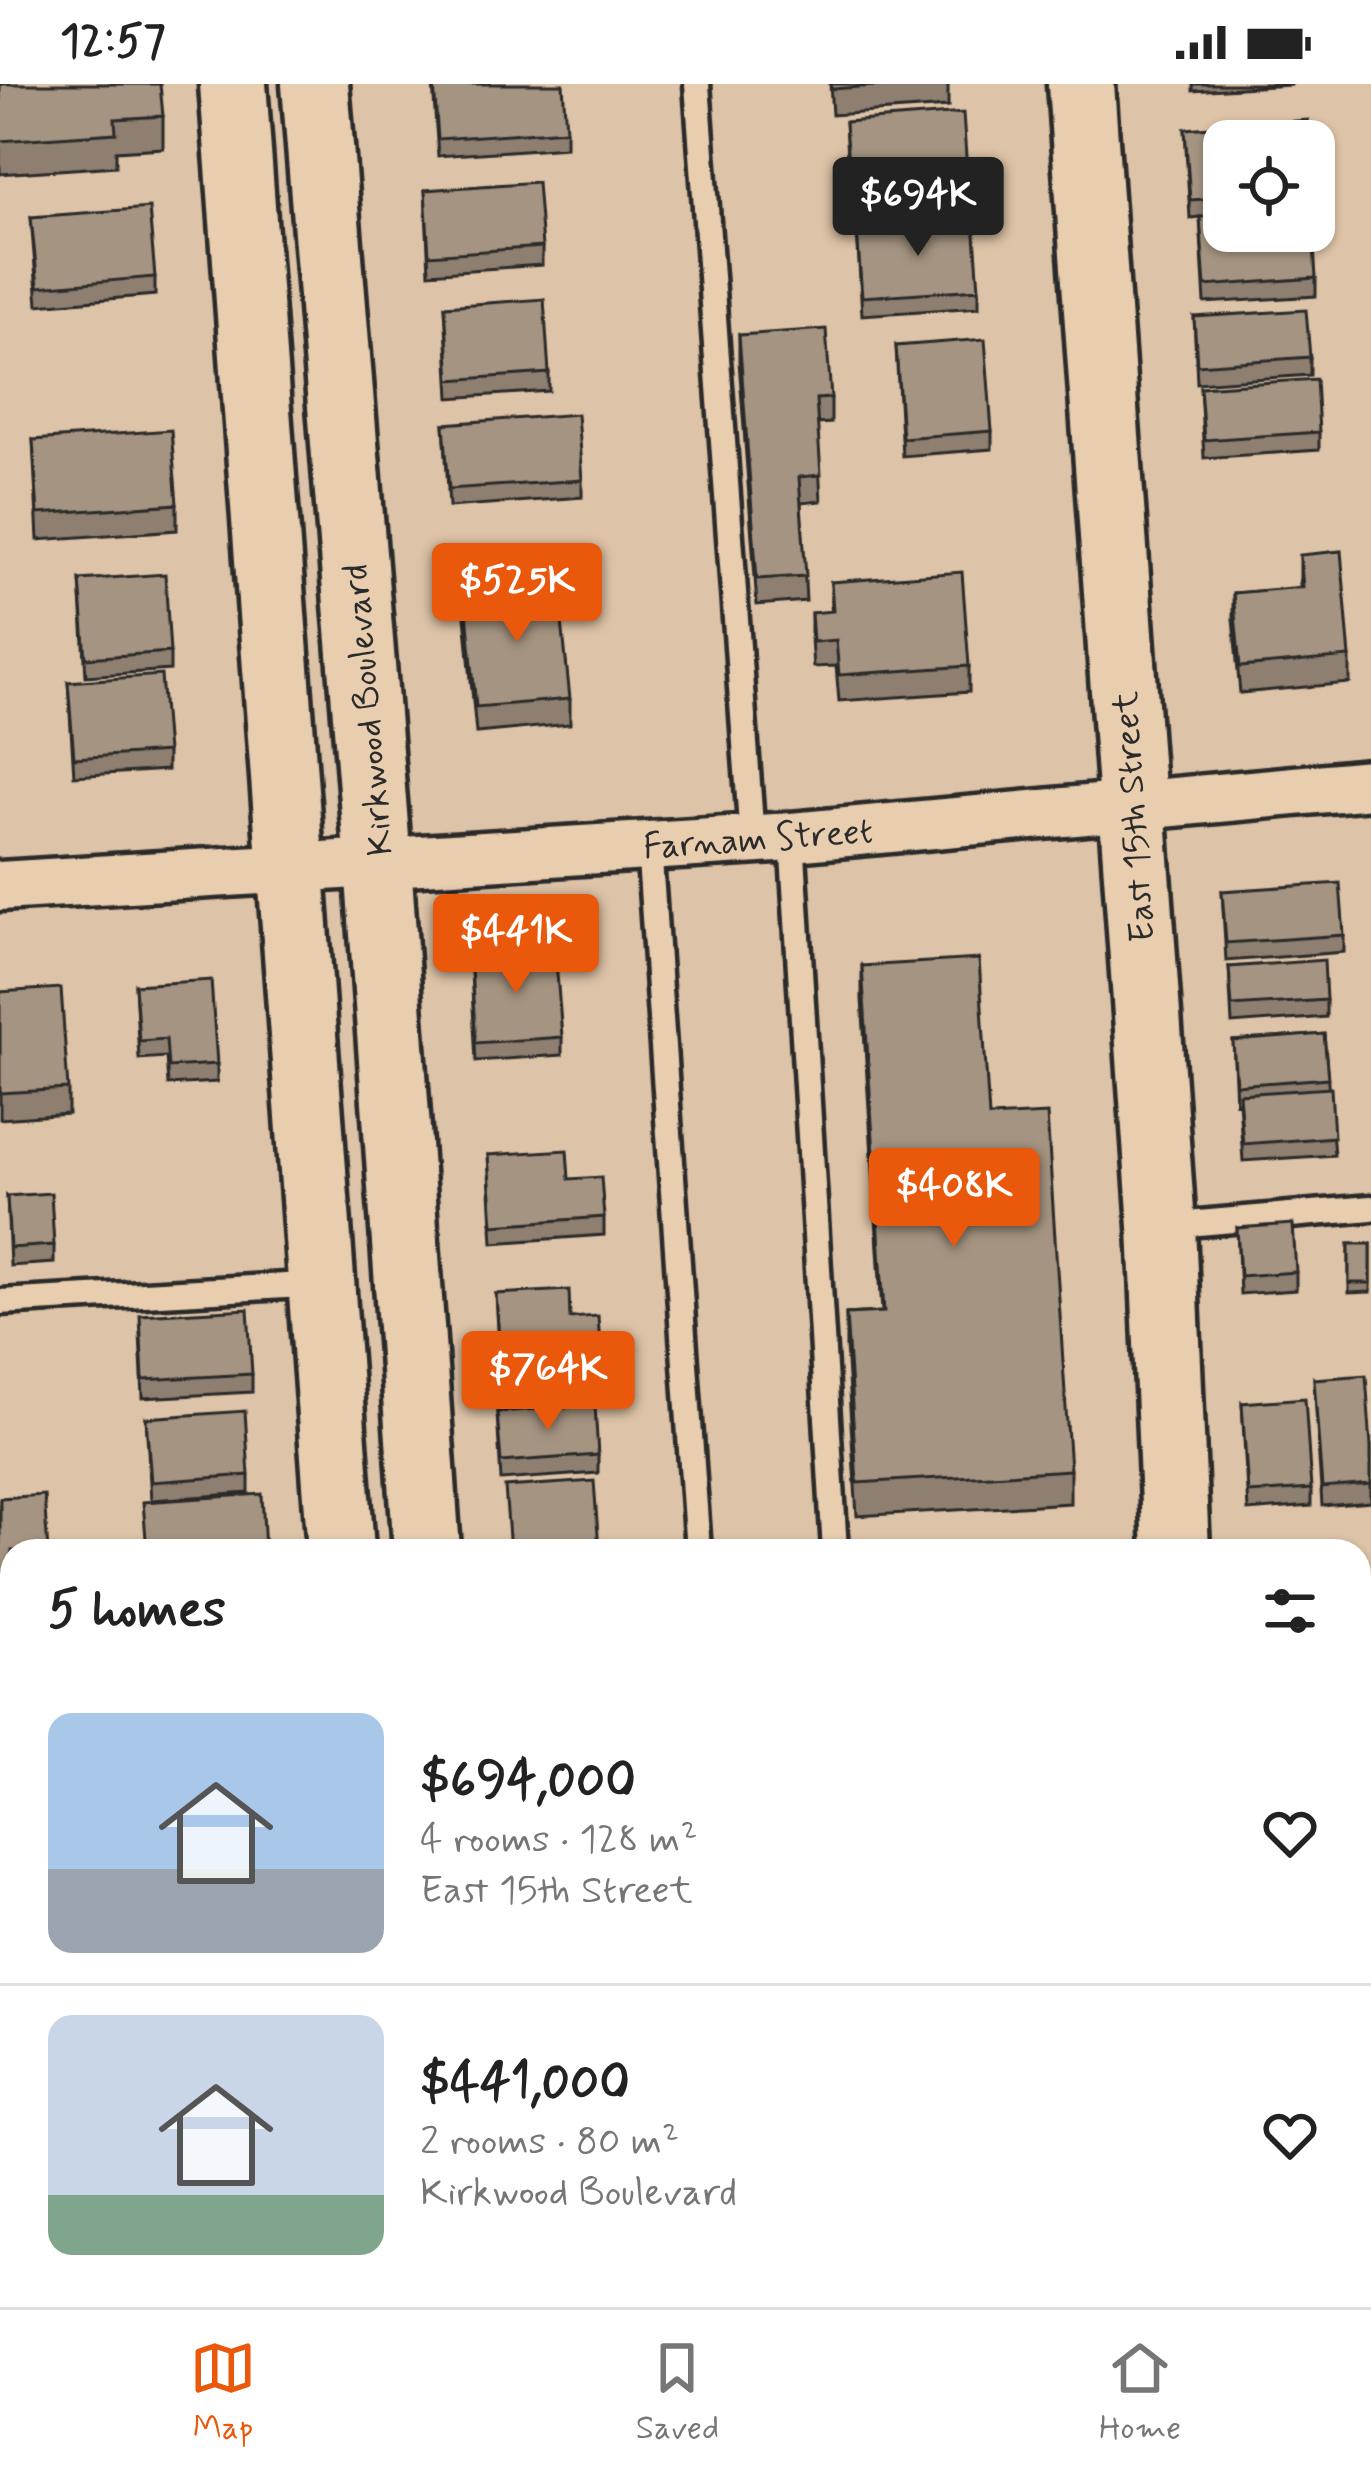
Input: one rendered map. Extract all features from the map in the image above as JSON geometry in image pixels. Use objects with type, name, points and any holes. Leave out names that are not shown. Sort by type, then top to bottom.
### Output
[{"type":"street","points":[[233,84],[340,1539]]},
{"type":"street","name":"Kirkwood Boulevard","points":[[315,84],[379,862],[426,1539]]},
{"type":"street","name":"East 15th Street","points":[[1082,84],[1162,1226],[1175,1539]]},
{"type":"street","name":"Farnam Street","points":[[0,886],[772,838],[1371,784]]},
{"type":"lane","points":[[697,84],[772,838],[834,1539]]},
{"type":"lane","points":[[649,845],[697,1539]]},
{"type":"lane","points":[[1162,1226],[1371,1208]]},
{"type":"lane","points":[[0,1302],[322,1284]]},
{"type":"building","points":[[0,84],[160,84],[163,116],[115,119],[116,133],[0,141]]},
{"type":"building","points":[[434,84],[563,84],[566,130],[438,139]]},
{"type":"building","points":[[831,84],[906,84],[832,89]]},
{"type":"building","points":[[963,113],[968,186],[850,194],[845,122]]},
{"type":"building","points":[[1203,128],[1203,199],[1190,200],[1185,129]]},
{"type":"building","points":[[537,182],[542,247],[429,255],[425,190]]},
{"type":"building","points":[[149,208],[155,277],[38,287],[31,217]]},
{"type":"building","points":[[1200,217],[1203,252],[1314,252],[1316,278],[1205,286]]},
{"type":"building","points":[[974,221],[979,289],[862,297],[857,230]]},
{"type":"building","points":[[544,299],[549,373],[450,380],[445,306]]},
{"type":"building","points":[[1306,310],[1310,357],[1197,365],[1194,317]]},
{"type":"building","points":[[826,329],[831,398],[816,399],[821,475],[799,477],[806,576],[757,579],[739,335]]},
{"type":"building","points":[[985,339],[992,431],[902,438],[896,346]]},
{"type":"building","points":[[1316,379],[1319,432],[1204,440],[1200,387]]},
{"type":"building","points":[[577,414],[582,480],[449,489],[444,424]]},
{"type":"building","points":[[171,430],[177,504],[38,514],[33,440]]},
{"type":"building","points":[[1341,551],[1350,657],[1240,667],[1233,593],[1303,587],[1300,555]]},
{"type":"building","points":[[962,572],[969,666],[839,675],[836,640],[813,642],[811,613],[833,611],[831,582]]},
{"type":"building","points":[[165,574],[170,652],[86,658],[80,580]]},
{"type":"building","points":[[558,582],[570,699],[476,707],[465,591]]},
{"type":"building","points":[[161,675],[167,752],[74,758],[68,682]]},
{"type":"building","points":[[1340,883],[1344,935],[1226,943],[1222,891]]},
{"type":"building","points":[[555,948],[562,1037],[476,1043],[470,954]]},
{"type":"building","points":[[979,959],[989,1117],[1047,1114],[1070,1470],[857,1483],[846,1314],[884,1312],[862,966]]},
{"type":"building","points":[[1324,960],[1326,1000],[1232,1006],[1229,967]]},
{"type":"building","points":[[211,980],[217,1064],[168,1067],[166,1039],[139,1041],[135,985]]},
{"type":"building","points":[[61,988],[68,1089],[0,1093],[0,992]]},
{"type":"building","points":[[1324,1034],[1328,1078],[1236,1085],[1233,1041]]},
{"type":"building","points":[[1331,1088],[1334,1137],[1243,1144],[1239,1094]]},
{"type":"building","points":[[567,1150],[569,1179],[601,1177],[604,1217],[493,1225],[488,1155]]},
{"type":"building","points":[[51,1193],[54,1245],[10,1248],[7,1196]]},
{"type":"building","points":[[1293,1224],[1296,1272],[1240,1276],[1237,1228]]},
{"type":"building","points":[[1349,1244],[1371,1244],[1371,1283],[1349,1283]]},
{"type":"building","points":[[569,1290],[570,1318],[598,1316],[602,1376],[502,1383],[496,1294]]},
{"type":"building","points":[[248,1309],[252,1374],[143,1380],[140,1315]]},
{"type":"building","points":[[1366,1375],[1371,1484],[1322,1488],[1314,1379]]},
{"type":"building","points":[[1305,1398],[1311,1489],[1248,1493],[1242,1403]]},
{"type":"building","points":[[595,1405],[598,1455],[501,1462],[497,1412]]},
{"type":"building","points":[[245,1411],[249,1475],[151,1482],[146,1418]]},
{"type":"building","points":[[594,1481],[598,1539],[509,1539],[505,1487]]},
{"type":"building","points":[[262,1494],[264,1539],[146,1539],[143,1502]]},
{"type":"building","points":[[44,1495],[47,1539],[0,1539],[0,1498]]}]
